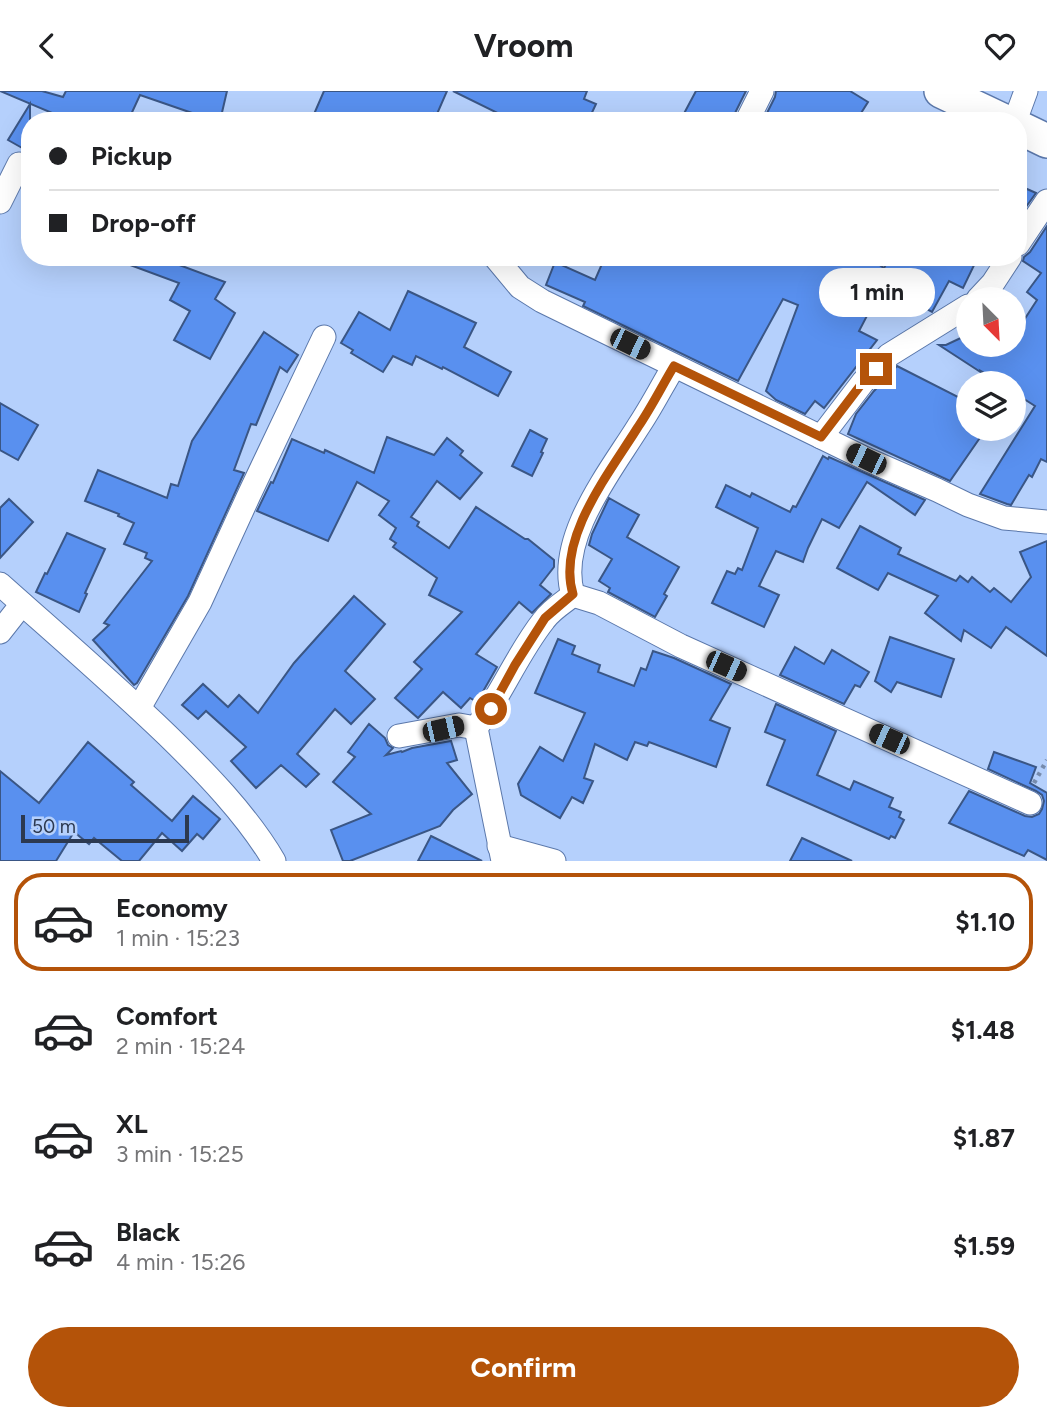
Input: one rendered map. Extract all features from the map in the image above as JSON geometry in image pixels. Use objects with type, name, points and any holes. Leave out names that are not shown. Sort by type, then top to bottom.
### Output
[{"type":"main road","points":[[941,91],[985,112]]},
{"type":"main road","points":[[1027,132],[1047,141]]},
{"type":"street","points":[[752,112],[762,91]]},
{"type":"street","points":[[1018,112],[1026,91]]},
{"type":"street","points":[[0,202],[19,164]]},
{"type":"street","points":[[1027,231],[1047,201]]},
{"type":"street","points":[[502,266],[520,287],[542,301],[866,459],[1004,518],[1047,522]]},
{"type":"street","points":[[989,287],[1004,266]]},
{"type":"street","points":[[821,437],[863,382],[889,355],[956,313]]},
{"type":"street","points":[[139,708],[200,602],[324,337]]},
{"type":"street","points":[[573,594],[569,581],[571,552],[582,523],[603,482],[641,424],[674,366]]},
{"type":"street","points":[[0,584],[139,708],[206,773],[264,843],[274,861]]},
{"type":"street","points":[[554,861],[501,853],[476,728],[491,709],[545,618],[573,594]]},
{"type":"street","points":[[573,594],[599,603],[681,646],[1030,803]]},
{"type":"street","points":[[0,632],[22,604]]},
{"type":"street","points":[[400,736],[459,725],[476,728]]},
{"type":"building","points":[[0,91],[42,91],[63,97],[66,91],[227,91],[222,112],[189,112],[140,95],[132,112],[50,112]]},
{"type":"building","points":[[324,91],[447,91],[438,112],[315,112]]},
{"type":"building","points":[[453,91],[587,91],[584,99],[596,104],[592,112],[496,112]]},
{"type":"building","points":[[696,91],[746,91],[736,112],[685,112]]},
{"type":"building","points":[[776,91],[850,91],[868,102],[862,112],[768,112]]},
{"type":"building","points":[[21,119],[21,147],[8,140]]},
{"type":"building","points":[[1027,189],[1036,193],[1027,206]]},
{"type":"building","points":[[1047,226],[1047,462],[1041,459],[1032,477],[1029,475],[1011,505],[980,494],[1013,441],[1026,441],[1026,420],[1035,406],[1026,400],[1026,371],[979,371],[957,357],[1026,357],[1026,317],[1037,300],[1027,292],[1041,273],[1027,264],[1027,254]]},
{"type":"building","points":[[133,266],[182,266],[225,282],[215,299],[235,313],[210,359],[174,340],[190,311],[170,300],[179,283]]},
{"type":"building","points":[[553,266],[564,266],[595,280],[601,266],[974,266],[963,287],[949,281],[932,312],[883,285],[859,331],[877,340],[824,408],[815,401],[805,414],[776,400],[766,391],[798,305],[783,299],[738,381],[583,306],[585,302],[546,285]]},
{"type":"building","points":[[408,291],[476,323],[464,347],[511,372],[498,396],[416,356],[412,365],[393,356],[383,372],[351,353],[353,350],[341,343],[359,312],[390,330]]},
{"type":"building","points":[[264,332],[298,355],[287,372],[280,367],[256,425],[251,424],[234,470],[244,473],[188,596],[134,685],[93,640],[109,625],[104,623],[152,561],[145,558],[147,553],[124,544],[134,523],[85,501],[98,470],[167,498],[171,484],[178,486],[192,441]]},
{"type":"building","points":[[956,340],[956,356],[939,345]]},
{"type":"building","points":[[897,366],[956,396],[956,441],[978,441],[950,481],[848,434],[856,414]]},
{"type":"building","points":[[0,403],[38,425],[18,460],[0,450]]},
{"type":"building","points":[[530,430],[547,439],[532,476],[512,466]]},
{"type":"building","points":[[387,437],[434,455],[447,438],[463,451],[460,455],[482,473],[460,499],[437,481],[411,517],[419,522],[417,526],[449,548],[476,507],[528,539],[554,560],[554,567],[540,585],[551,594],[532,613],[519,602],[476,654],[497,667],[477,702],[470,698],[461,708],[443,692],[418,718],[395,698],[422,669],[414,662],[462,612],[429,595],[437,578],[393,547],[396,543],[390,539],[396,528],[379,515],[389,501],[357,482],[328,541],[257,511],[271,482],[273,483],[292,439],[324,453],[325,450],[374,473]]},
{"type":"building","points":[[823,456],[925,500],[915,515],[867,482],[839,528],[822,519],[803,562],[776,551],[759,586],[779,595],[764,627],[712,603],[727,571],[735,574],[738,568],[742,570],[758,528],[716,507],[726,485],[750,497],[752,493],[790,512],[793,506],[796,507]]},
{"type":"building","points":[[609,498],[639,515],[627,537],[679,567],[655,617],[608,592],[610,588],[599,581],[612,559],[589,545]]},
{"type":"building","points":[[9,499],[33,522],[0,558],[0,508]]},
{"type":"building","points":[[860,526],[901,548],[898,554],[956,581],[960,576],[968,582],[972,577],[990,592],[994,588],[1011,602],[1031,577],[1020,552],[1047,541],[1047,656],[1006,627],[991,648],[964,630],[961,641],[925,613],[938,596],[888,573],[878,590],[837,568]]},
{"type":"building","points":[[67,533],[105,549],[79,612],[36,592]]},
{"type":"building","points":[[354,596],[385,624],[345,671],[375,699],[351,724],[335,709],[297,754],[319,774],[306,787],[281,765],[256,788],[231,761],[246,747],[206,711],[198,719],[182,705],[203,684],[228,707],[239,695],[258,713],[294,663]]},
{"type":"building","points":[[890,637],[954,659],[941,697],[897,682],[891,692],[875,681]]},
{"type":"building","points":[[558,639],[575,646],[572,654],[600,665],[598,672],[634,686],[641,668],[646,670],[653,651],[731,684],[710,720],[730,728],[716,767],[649,742],[647,746],[635,742],[627,760],[595,744],[584,778],[593,781],[583,803],[572,797],[560,818],[521,795],[518,784],[540,747],[563,761],[585,713],[535,693]]},
{"type":"building","points":[[795,647],[824,664],[832,650],[869,672],[860,687],[855,685],[844,704],[780,675]]},
{"type":"building","points":[[776,704],[836,731],[817,775],[850,790],[854,781],[893,798],[889,807],[901,812],[899,817],[904,820],[895,838],[891,836],[889,839],[767,785],[785,740],[765,732]]},
{"type":"building","points":[[369,724],[393,748],[386,755],[451,741],[457,760],[447,763],[472,794],[453,810],[440,826],[350,861],[343,861],[331,830],[371,814],[333,782],[355,757],[348,752]]},
{"type":"building","points":[[88,742],[134,782],[131,785],[172,821],[193,796],[220,819],[203,839],[197,834],[182,851],[162,833],[139,861],[122,861],[94,838],[89,844],[74,832],[56,861],[0,861],[0,771],[39,803]]},
{"type":"building","points":[[994,752],[1036,767],[1030,783],[1047,793],[1047,860],[1028,850],[1024,856],[949,823],[969,791],[1025,816],[1039,814],[1044,801],[1042,795],[988,769]]},
{"type":"building","points":[[431,836],[482,861],[418,861]]},
{"type":"building","points":[[802,838],[852,861],[790,861]]},
{"type":"route","points":[[491,709],[545,618],[573,594],[569,581],[571,552],[582,523],[603,482],[641,424],[674,366],[821,437],[876,369]]}]
